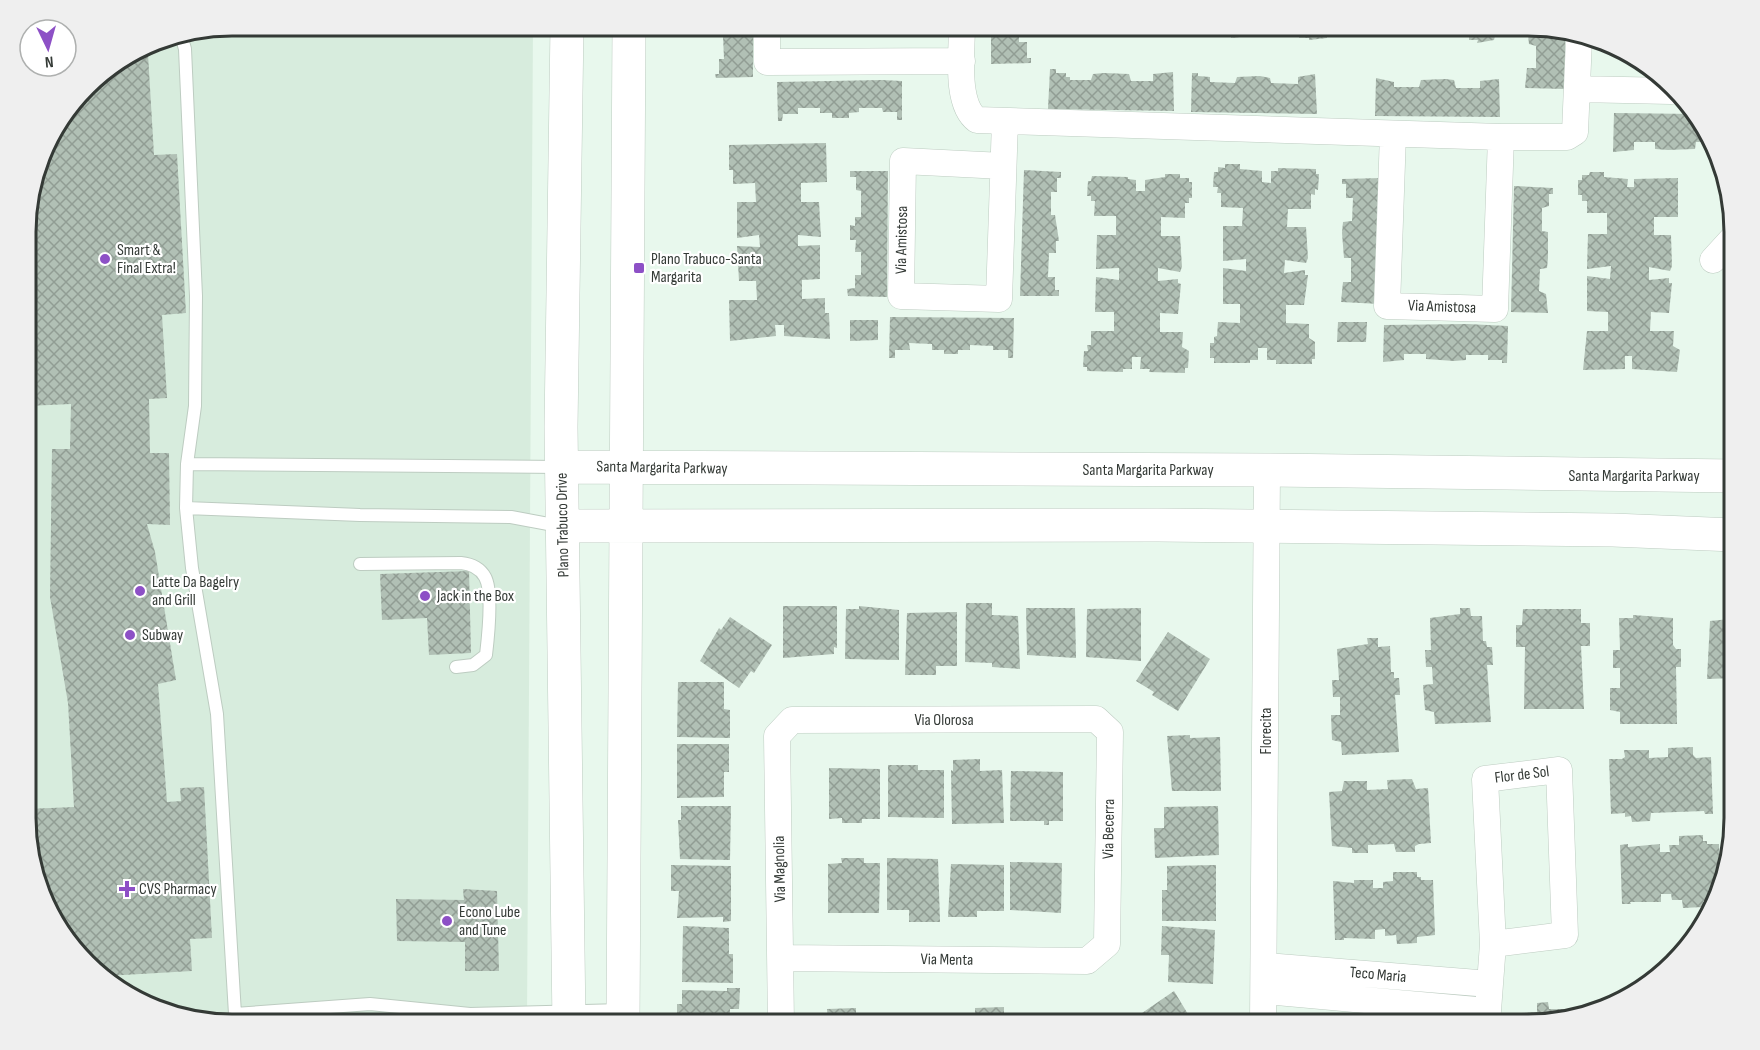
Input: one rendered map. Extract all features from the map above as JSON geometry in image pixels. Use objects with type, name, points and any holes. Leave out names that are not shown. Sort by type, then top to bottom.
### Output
[{"type":"main road","name":"Plano Trabuco Drive","points":[[567,36],[562,467],[568,1014]]},
{"type":"main road","points":[[623,1014],[629,36]]},
{"type":"main road","name":"Santa Margarita Parkway","points":[[562,467],[1267,470],[1724,477]]},
{"type":"main road","points":[[563,526],[1266,527],[1613,530],[1724,536]]},
{"type":"street","points":[[767,36],[768,62],[962,61]]},
{"type":"street","points":[[962,36],[963,101],[971,116],[977,120],[1501,137],[1567,137],[1575,132],[1578,43]]},
{"type":"street","points":[[1577,89],[1663,90]]},
{"type":"street","name":"Via Amistosa","points":[[1003,166],[903,161],[901,296],[999,299],[1005,121]]},
{"type":"street","name":"Via Amistosa","points":[[1393,134],[1387,306],[1495,309],[1501,137]]},
{"type":"street","points":[[1713,260],[1724,248]]},
{"type":"street","name":"Florecita","points":[[1264,1014],[1266,966],[1267,470]]},
{"type":"street","name":"Via Olorosa","points":[[792,720],[1096,720]]},
{"type":"street","name":"Via Magnolia","points":[[781,1014],[777,736],[792,720]]},
{"type":"street","name":"Via Becerra","points":[[1096,720],[1110,732],[1107,944]]},
{"type":"street","name":"Flor de Sol","points":[[1487,1014],[1493,944],[1485,780],[1559,770],[1565,934],[1493,944]]},
{"type":"street","name":"Via Menta","points":[[782,958],[1087,961],[1107,944]]},
{"type":"street","name":"Teco Maria","points":[[1266,966],[1490,984]]},
{"type":"street","name":"Teco Maria","points":[[1265,991],[1461,1014]]},
{"type":"lane","points":[[183,43],[196,296],[195,406],[187,464],[186,508],[191,558],[217,714],[235,1014],[370,1004],[470,1014]]},
{"type":"lane","points":[[187,464],[562,467]]},
{"type":"lane","points":[[186,508],[360,515],[511,517],[563,526]]},
{"type":"lane","points":[[360,564],[461,563],[470,564],[484,575],[488,589],[486,655],[473,665],[456,667]]},
{"type":"shaded area","points":[[232,36],[533,36],[527,1014],[232,1014],[181,1007],[157,999],[113,974],[93,957],[76,937],[56,905],[46,881],[38,844],[36,818],[36,232],[38,206],[46,169],[69,123],[93,93],[123,69],[145,56],[181,43]]},
{"type":"building","points":[[723,36],[753,36],[753,77],[716,78],[715,74],[719,74],[719,59],[724,59]]},
{"type":"building","points":[[991,36],[1019,36],[1019,42],[1027,42],[1027,58],[1031,58],[1031,63],[991,64]]},
{"type":"building","points":[[1299,36],[1327,36],[1327,38],[1309,40],[1309,38],[1299,38]]},
{"type":"building","points":[[1469,36],[1495,36],[1494,40],[1477,43],[1478,40],[1469,40]]},
{"type":"building","points":[[1528,36],[1565,40],[1565,89],[1525,88],[1527,68],[1536,68],[1536,46],[1529,44]]},
{"type":"building","points":[[148,55],[154,155],[177,154],[186,313],[162,315],[167,398],[149,399],[150,453],[169,453],[170,525],[147,524],[155,552],[176,680],[158,684],[167,802],[181,801],[180,788],[204,787],[212,938],[190,939],[192,971],[113,974],[93,957],[69,927],[46,881],[40,857],[36,809],[74,807],[68,703],[50,597],[52,449],[70,449],[71,404],[36,406],[36,232],[43,181],[56,145],[76,113],[93,93],[123,69]]},
{"type":"building","points":[[1050,69],[1056,69],[1056,73],[1066,73],[1066,77],[1070,77],[1070,80],[1091,80],[1093,74],[1104,73],[1129,74],[1131,81],[1153,81],[1153,74],[1173,72],[1174,111],[1048,109]]},
{"type":"building","points":[[1192,73],[1210,77],[1210,82],[1235,83],[1237,77],[1260,76],[1270,78],[1271,83],[1298,84],[1298,77],[1315,74],[1317,114],[1191,112]]},
{"type":"building","points":[[1376,78],[1394,82],[1394,87],[1419,87],[1421,80],[1454,80],[1456,88],[1480,88],[1480,81],[1499,79],[1500,117],[1375,116]]},
{"type":"building","points":[[902,81],[902,120],[897,120],[897,112],[883,112],[882,108],[859,108],[859,112],[849,113],[849,118],[832,118],[832,113],[820,113],[820,108],[798,108],[798,114],[783,114],[782,121],[778,121],[777,82]]},
{"type":"building","points":[[1614,113],[1684,114],[1702,142],[1696,142],[1695,149],[1668,150],[1655,149],[1655,142],[1634,142],[1634,150],[1613,152]]},
{"type":"building","points":[[826,143],[827,182],[801,183],[801,202],[819,202],[821,237],[798,235],[798,246],[820,245],[820,279],[802,280],[802,299],[825,298],[825,313],[829,313],[830,339],[784,336],[784,325],[775,325],[776,336],[730,341],[729,300],[757,300],[756,281],[739,281],[737,246],[760,247],[759,235],[737,238],[737,202],[756,202],[755,183],[733,184],[733,170],[729,170],[729,145]]},
{"type":"building","points":[[1225,164],[1240,164],[1240,169],[1262,171],[1262,182],[1271,183],[1271,171],[1278,171],[1278,168],[1316,169],[1316,174],[1319,174],[1318,190],[1315,189],[1315,195],[1311,194],[1311,209],[1288,209],[1287,227],[1306,227],[1308,258],[1306,263],[1285,260],[1284,273],[1305,270],[1305,275],[1308,275],[1304,305],[1286,305],[1286,323],[1309,324],[1309,338],[1315,342],[1315,359],[1312,359],[1312,364],[1276,364],[1276,360],[1267,360],[1267,348],[1258,348],[1258,360],[1250,360],[1250,363],[1214,363],[1214,358],[1210,358],[1210,343],[1214,343],[1214,337],[1217,336],[1218,322],[1240,323],[1240,304],[1223,304],[1223,268],[1246,271],[1246,259],[1223,261],[1223,226],[1242,226],[1243,208],[1221,207],[1221,193],[1217,193],[1218,187],[1213,187],[1214,172],[1218,172],[1218,167],[1225,168]]},
{"type":"building","points":[[1024,170],[1061,172],[1061,178],[1057,178],[1057,192],[1051,192],[1051,215],[1055,215],[1059,241],[1056,241],[1056,253],[1049,253],[1048,277],[1055,277],[1055,290],[1059,290],[1059,296],[1020,296]]},
{"type":"building","points":[[850,171],[888,171],[887,297],[848,296],[847,289],[855,288],[855,275],[861,275],[861,252],[855,252],[856,240],[850,240],[850,225],[855,226],[855,217],[861,217],[861,191],[856,190],[856,177],[850,177]]},
{"type":"building","points":[[1590,172],[1604,172],[1604,177],[1628,179],[1627,187],[1634,187],[1634,179],[1678,178],[1678,217],[1654,217],[1654,235],[1671,235],[1672,266],[1670,271],[1649,267],[1649,280],[1669,278],[1669,283],[1672,283],[1669,313],[1651,312],[1650,331],[1674,331],[1673,346],[1680,350],[1677,372],[1632,369],[1632,356],[1625,356],[1625,369],[1583,370],[1587,331],[1608,331],[1608,312],[1587,311],[1587,276],[1610,279],[1611,266],[1587,269],[1588,234],[1607,234],[1607,213],[1587,213],[1587,201],[1582,201],[1582,195],[1578,195],[1578,180],[1582,180],[1582,175],[1589,175]]},
{"type":"building","points":[[1165,174],[1180,174],[1180,178],[1189,178],[1189,182],[1192,182],[1192,198],[1189,198],[1189,203],[1185,203],[1185,218],[1161,217],[1161,236],[1180,236],[1182,267],[1180,272],[1158,268],[1158,281],[1178,279],[1178,283],[1181,284],[1178,314],[1160,313],[1160,332],[1183,332],[1182,347],[1189,351],[1188,368],[1185,368],[1185,373],[1149,372],[1150,369],[1140,369],[1141,357],[1132,357],[1132,369],[1123,369],[1123,372],[1087,371],[1087,367],[1083,367],[1084,351],[1088,351],[1087,345],[1091,345],[1091,331],[1114,331],[1114,312],[1095,312],[1096,277],[1119,280],[1119,268],[1096,269],[1097,235],[1116,235],[1116,216],[1094,216],[1095,201],[1091,201],[1091,196],[1087,196],[1088,181],[1091,181],[1092,176],[1128,177],[1128,179],[1136,180],[1136,191],[1145,191],[1145,180],[1165,177]]},
{"type":"building","points":[[1382,178],[1380,304],[1341,302],[1343,282],[1351,282],[1351,258],[1344,258],[1342,233],[1343,222],[1352,221],[1353,198],[1346,198],[1346,184],[1342,184],[1342,179]]},
{"type":"building","points":[[1514,186],[1553,188],[1553,194],[1549,194],[1549,206],[1542,208],[1542,231],[1548,232],[1548,258],[1547,268],[1540,269],[1539,291],[1546,294],[1548,313],[1511,312]]},
{"type":"building","points":[[890,317],[1014,318],[1013,358],[1008,358],[1008,350],[993,350],[993,346],[970,345],[970,350],[958,350],[958,354],[944,354],[944,350],[932,350],[932,344],[909,343],[910,350],[895,350],[895,358],[889,358]]},
{"type":"building","points":[[850,320],[878,320],[878,340],[850,341]]},
{"type":"building","points":[[1338,322],[1367,322],[1366,342],[1337,342]]},
{"type":"building","points":[[1384,325],[1508,326],[1507,363],[1502,363],[1502,360],[1488,360],[1488,355],[1466,355],[1466,360],[1454,361],[1426,359],[1426,354],[1404,354],[1404,360],[1383,362]]},
{"type":"building","name":"Jack in the Box","points":[[469,571],[471,653],[429,655],[427,618],[382,620],[380,574]]},
{"type":"building","points":[[966,603],[992,603],[992,615],[1018,616],[1020,669],[992,667],[992,663],[965,662]]},
{"type":"building","points":[[783,606],[837,606],[837,648],[834,647],[834,654],[783,658]]},
{"type":"building","points":[[859,606],[899,610],[899,660],[845,659],[846,609],[859,609]]},
{"type":"building","points":[[1026,608],[1075,608],[1076,658],[1027,655]]},
{"type":"building","points":[[1141,608],[1141,661],[1086,657],[1087,609]]},
{"type":"building","points":[[1460,608],[1470,608],[1471,616],[1482,616],[1483,641],[1486,641],[1487,647],[1492,647],[1493,665],[1487,665],[1491,722],[1435,724],[1434,712],[1425,710],[1423,685],[1433,684],[1432,667],[1426,667],[1425,650],[1431,650],[1430,618],[1460,614]]},
{"type":"building","points":[[1523,609],[1581,609],[1581,623],[1590,623],[1590,646],[1581,646],[1584,709],[1524,709],[1525,647],[1516,647],[1516,625],[1522,625]]},
{"type":"building","points":[[957,612],[957,666],[936,666],[936,675],[905,675],[907,613]]},
{"type":"building","points":[[1633,615],[1673,618],[1673,645],[1676,649],[1681,649],[1681,667],[1676,667],[1677,724],[1620,724],[1620,712],[1610,710],[1610,688],[1620,688],[1620,668],[1613,668],[1613,650],[1620,650],[1619,618],[1633,618]]},
{"type":"building","points":[[730,617],[772,645],[754,673],[751,671],[739,688],[700,661],[719,628],[721,630]]},
{"type":"building","points":[[1724,620],[1724,678],[1707,679],[1710,621]]},
{"type":"building","points":[[1168,632],[1210,659],[1178,711],[1152,695],[1154,692],[1136,681]]},
{"type":"building","points":[[1367,638],[1378,638],[1378,647],[1390,646],[1391,672],[1394,672],[1394,678],[1399,678],[1400,695],[1395,695],[1399,752],[1342,755],[1341,742],[1332,740],[1331,715],[1340,715],[1340,697],[1333,697],[1332,680],[1339,680],[1337,649],[1368,644]]},
{"type":"building","points":[[678,682],[724,682],[724,709],[730,710],[730,738],[677,737]]},
{"type":"building","points":[[1190,735],[1190,738],[1220,737],[1221,791],[1172,791],[1167,736]]},
{"type":"building","points":[[677,744],[729,744],[729,772],[724,772],[724,797],[677,798]]},
{"type":"building","points":[[1693,747],[1693,755],[1696,758],[1711,757],[1713,814],[1705,814],[1704,811],[1651,813],[1650,821],[1632,822],[1631,816],[1625,817],[1625,813],[1611,814],[1609,759],[1622,759],[1625,757],[1624,750],[1649,750],[1649,758],[1668,757],[1668,748]]},
{"type":"building","points":[[980,759],[980,771],[1002,770],[1004,823],[952,824],[951,770],[953,771],[953,760]]},
{"type":"building","points":[[888,765],[918,765],[918,770],[944,770],[944,818],[888,817]]},
{"type":"building","points":[[829,768],[880,769],[880,819],[862,819],[862,823],[842,823],[842,818],[829,819]]},
{"type":"building","points":[[1011,771],[1063,772],[1063,821],[1049,821],[1049,825],[1044,825],[1044,821],[1010,821]]},
{"type":"building","points":[[1412,779],[1416,789],[1428,788],[1431,843],[1415,846],[1415,852],[1396,852],[1394,844],[1368,845],[1368,853],[1352,853],[1352,848],[1332,846],[1329,792],[1342,791],[1344,781],[1367,781],[1367,790],[1388,789],[1387,780]]},
{"type":"building","points":[[681,806],[731,806],[730,860],[680,859],[678,820],[681,820]]},
{"type":"building","points":[[1218,806],[1219,855],[1155,858],[1154,828],[1164,828],[1164,807]]},
{"type":"building","points":[[1703,835],[1703,841],[1707,841],[1707,844],[1719,844],[1719,859],[1714,881],[1706,900],[1703,901],[1703,907],[1683,908],[1682,900],[1672,900],[1671,894],[1661,894],[1661,902],[1622,904],[1620,845],[1628,844],[1628,847],[1660,844],[1660,852],[1670,852],[1669,845],[1679,845],[1679,836]]},
{"type":"building","points":[[841,858],[864,858],[864,863],[880,863],[879,913],[828,913],[828,864],[842,863]]},
{"type":"building","points":[[887,858],[938,859],[940,922],[909,922],[909,910],[887,910]]},
{"type":"building","points":[[1010,862],[1062,863],[1061,913],[1010,910]]},
{"type":"building","points":[[951,864],[1004,865],[1004,911],[977,911],[977,917],[948,917]]},
{"type":"building","points":[[671,865],[731,866],[731,921],[723,922],[723,917],[677,918],[679,891],[671,891]]},
{"type":"building","points":[[1216,865],[1216,921],[1162,921],[1162,890],[1167,890],[1167,866]]},
{"type":"building","points":[[1393,872],[1417,872],[1417,877],[1421,877],[1421,880],[1433,880],[1435,935],[1417,937],[1417,943],[1397,944],[1396,935],[1385,936],[1385,929],[1375,930],[1375,939],[1335,940],[1333,881],[1354,883],[1354,880],[1373,880],[1373,888],[1383,888],[1383,882],[1393,881]]},
{"type":"building","name":"Econo Lube and Tune","points":[[463,889],[497,891],[499,971],[465,971],[465,942],[397,941],[396,899],[464,900]]},
{"type":"building","points":[[683,926],[729,928],[729,954],[733,954],[733,983],[682,982]]},
{"type":"building","points":[[1162,926],[1215,930],[1213,984],[1168,982],[1169,955],[1161,955]]},
{"type":"building","points":[[727,988],[740,988],[739,1009],[730,1009],[730,1014],[677,1014],[677,1004],[682,1004],[682,990],[727,991]]},
{"type":"building","points":[[1174,991],[1188,1014],[1141,1014]]},
{"type":"building","points":[[1548,1002],[1549,1009],[1571,1009],[1541,1014],[1521,1014],[1537,1012],[1537,1003]]},
{"type":"building","points":[[1004,1007],[1004,1014],[975,1014],[975,1008]]},
{"type":"building","points":[[856,1008],[856,1014],[827,1014],[827,1009]]},
{"type":"place","name":"Smart & Final Extra!","points":[[105,259]]},
{"type":"place","name":"Plano Trabuco-Santa Margarita","points":[[639,268]]},
{"type":"place","name":"Latte Da Bagelry and Grill","points":[[140,591]]},
{"type":"place","name":"Jack in the Box","points":[[425,596]]},
{"type":"place","name":"Subway","points":[[130,635]]},
{"type":"place","name":"CVS Pharmacy","points":[[127,889]]},
{"type":"place","name":"Econo Lube and Tune","points":[[447,921]]}]
